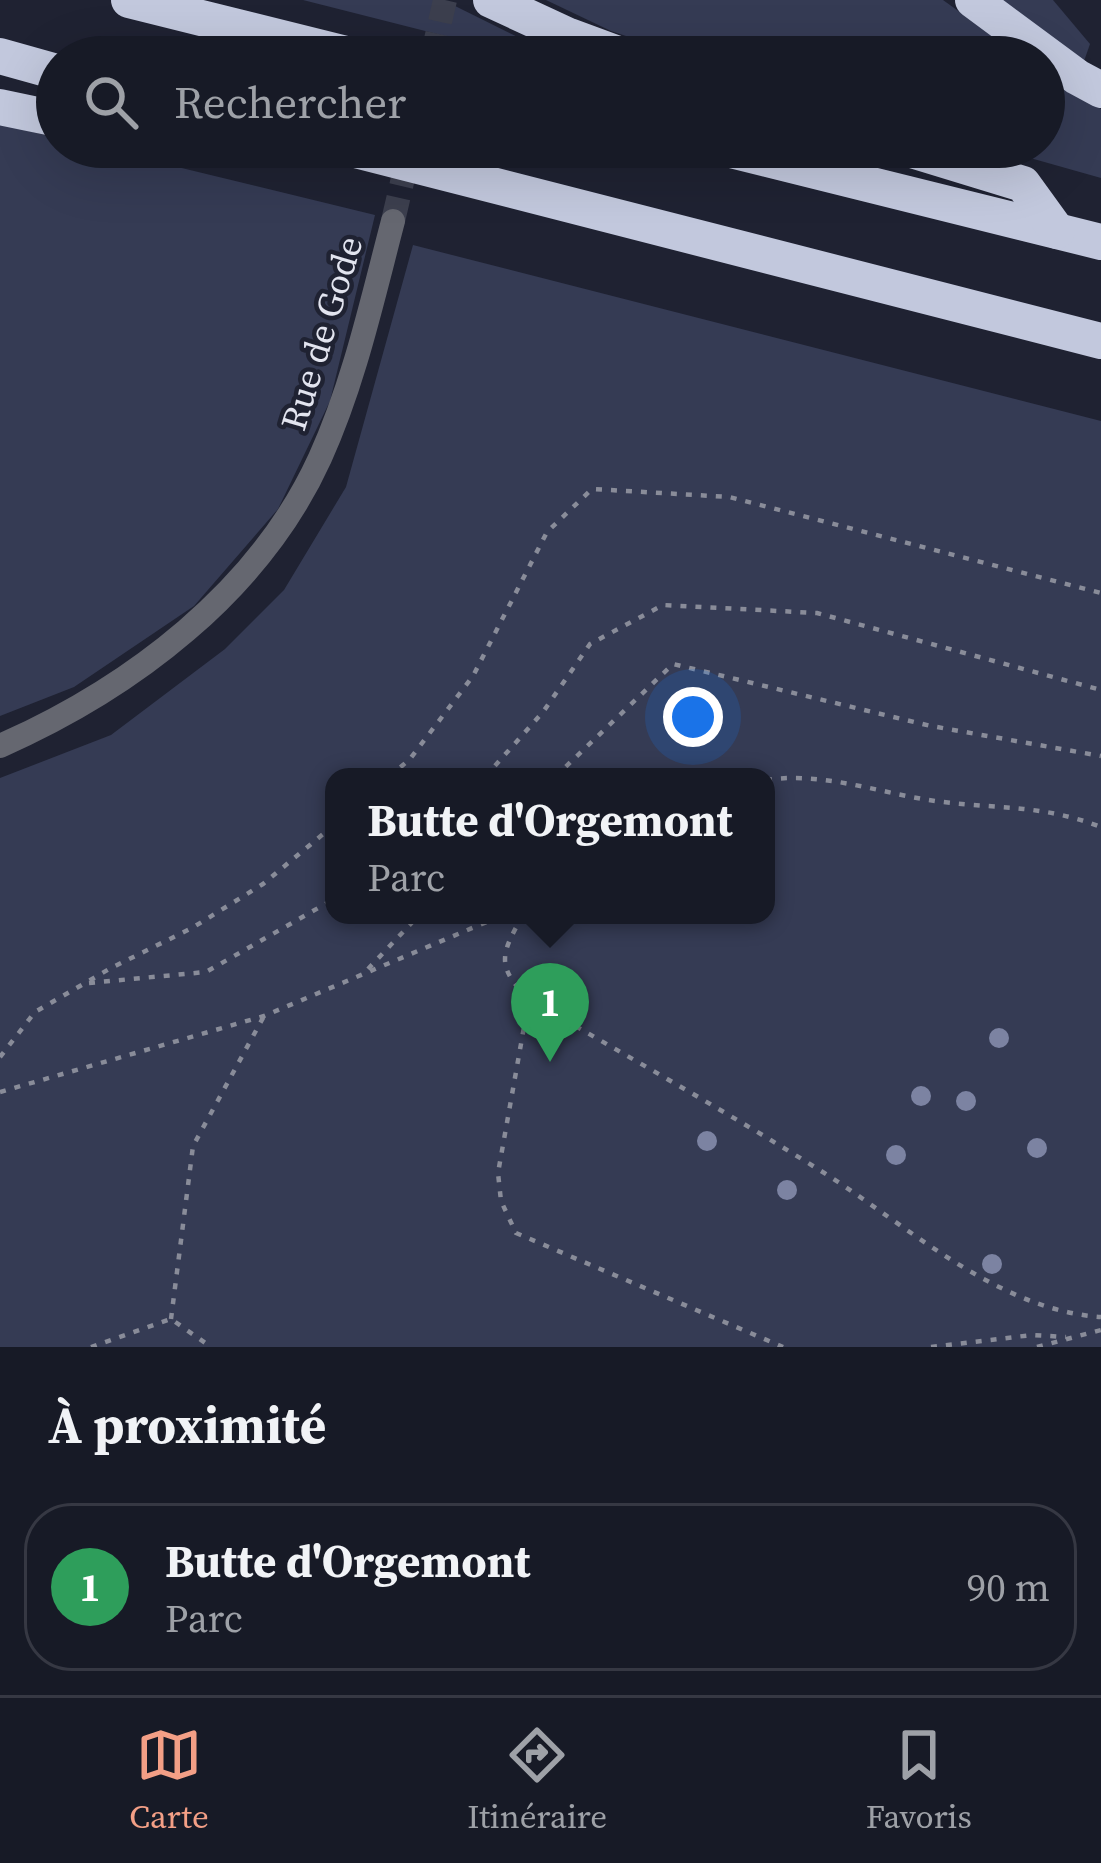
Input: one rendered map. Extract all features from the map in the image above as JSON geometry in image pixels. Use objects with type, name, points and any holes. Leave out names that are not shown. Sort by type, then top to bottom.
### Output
[{"type":"highway","points":[[129,0],[274,36]]},
{"type":"highway","points":[[491,0],[567,36]]},
{"type":"highway","points":[[973,0],[1022,36]]},
{"type":"highway","points":[[0,56],[36,65]]},
{"type":"highway","points":[[1065,68],[1101,90]]},
{"type":"highway","points":[[0,107],[36,115]]},
{"type":"highway","points":[[426,168],[1101,341]]},
{"type":"highway","points":[[804,168],[1101,242]]},
{"type":"highway","points":[[971,168],[1024,184],[1057,231]]},
{"type":"street","name":"Rue de Gode","points":[[0,746],[88,703],[152,659],[244,575],[319,460],[367,323],[392,221]]},
{"type":"path","points":[[399,768],[473,676],[547,532],[592,488],[729,496],[1101,593]]},
{"type":"path","points":[[493,768],[543,712],[590,644],[663,605],[817,613],[1101,690]]},
{"type":"path","points":[[564,768],[673,664],[931,726],[1101,756]]},
{"type":"path","points":[[775,779],[850,783],[940,801],[1061,811],[1101,827]]},
{"type":"path","points":[[0,1057],[35,1012],[192,928],[263,884],[325,832]]},
{"type":"path","points":[[83,984],[206,972],[325,903]]},
{"type":"path","points":[[364,973],[410,924]]},
{"type":"path","points":[[0,1092],[264,1016],[481,924]]},
{"type":"path","points":[[518,924],[504,953],[506,977],[529,999],[814,1166],[1005,1292],[1051,1310],[1101,1317]]},
{"type":"path","points":[[529,999],[498,1173],[501,1201],[516,1233],[783,1347]]},
{"type":"path","points":[[171,1319],[193,1146],[264,1016]]},
{"type":"path","points":[[91,1347],[171,1319]]},
{"type":"path","points":[[171,1319],[211,1347]]},
{"type":"path","points":[[1037,1347],[1101,1330]]},
{"type":"path","points":[[931,1347],[1032,1335],[1066,1336]]},
{"type":"shaded area","points":[[303,0],[443,0],[516,36],[445,36]]},
{"type":"shaded area","points":[[546,0],[943,0],[993,36],[626,36]]},
{"type":"shaded area","points":[[996,0],[1053,0],[1090,44],[1083,64],[1065,51],[1065,36],[1045,36]]},
{"type":"shaded area","points":[[1065,86],[1101,109],[1101,178],[1065,168]]},
{"type":"shaded area","points":[[0,124],[36,133],[36,168],[181,168],[375,215],[330,401],[278,509],[194,606],[74,687],[0,716]]},
{"type":"shaded area","points":[[413,245],[1101,421],[1101,1347],[0,1347],[0,778],[111,735],[225,649],[284,590],[346,487]]},
{"type":"tunnel","points":[[437,36],[445,0]]},
{"type":"tunnel","points":[[393,221],[405,168]]},
{"type":"place","name":"Butte d'Orgemont","points":[[550,1062]]}]
